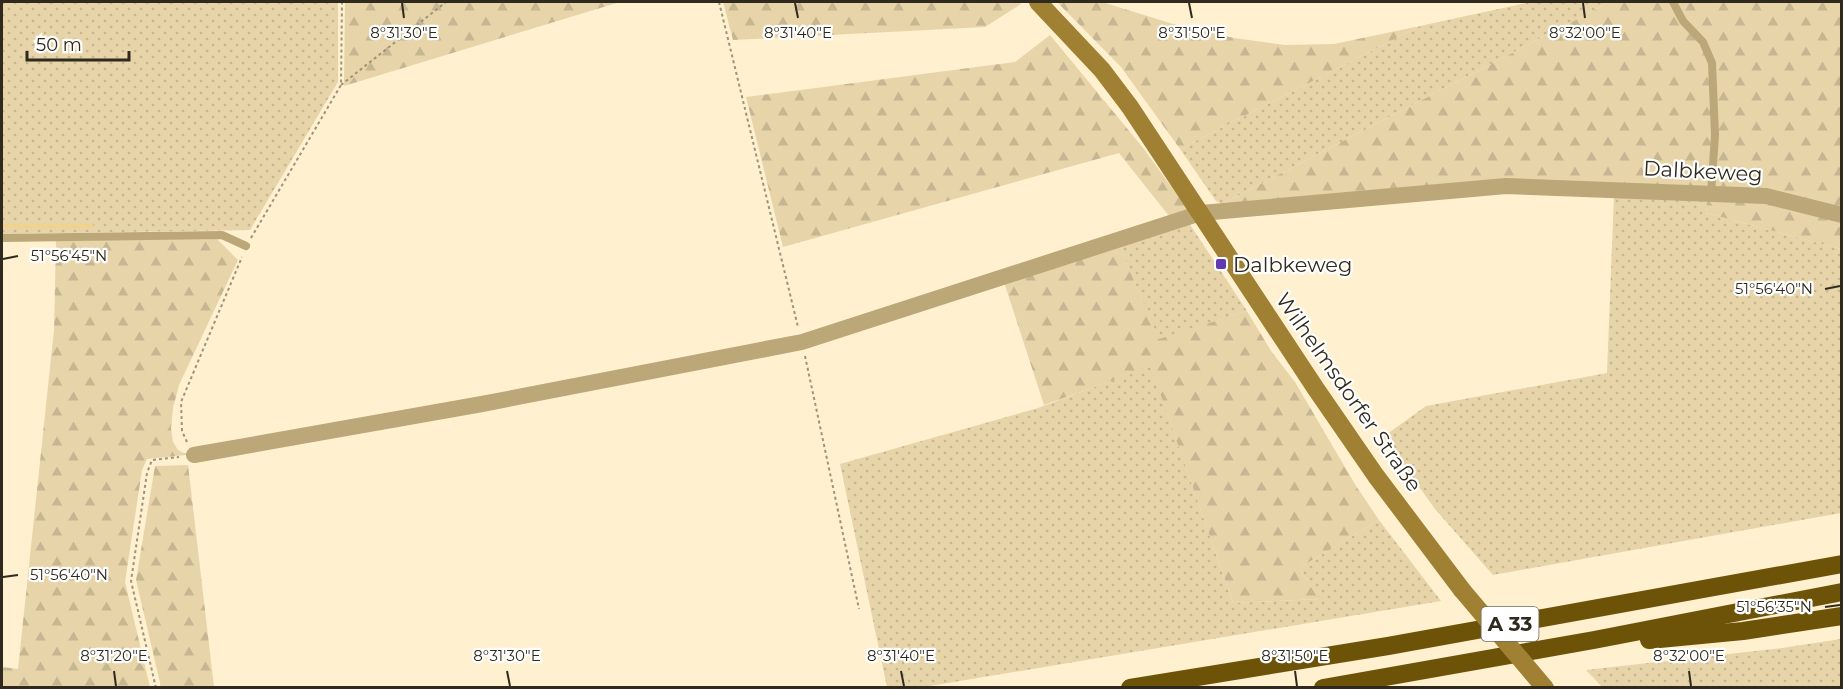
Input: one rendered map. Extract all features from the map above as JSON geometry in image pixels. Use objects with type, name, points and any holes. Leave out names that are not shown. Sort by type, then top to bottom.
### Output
[{"type":"highway","name":"A 33","points":[[1130,687],[1388,646],[1842,564]]},
{"type":"highway","name":"A 33","points":[[1323,687],[1594,640],[1842,591]]},
{"type":"highway","points":[[1594,640],[1640,640],[1743,631],[1842,616]]},
{"type":"street","name":"Wilhelmsdorfer Straße","points":[[1038,2],[1102,70],[1130,107],[1376,476],[1462,590],[1545,687]]},
{"type":"street","name":"Dalbkeweg","points":[[194,455],[802,342],[1201,213],[1506,186],[1766,196],[1842,215]]},
{"type":"lane","points":[[1673,2],[1683,21],[1703,42],[1712,63],[1715,135],[1711,194]]},
{"type":"lane","points":[[2,238],[222,235],[246,246]]},
{"type":"path","points":[[341,85],[342,2]]},
{"type":"path","points":[[156,687],[131,581],[147,473],[152,460],[194,455],[182,431],[181,402],[246,246],[341,85],[446,2]]},
{"type":"path","points":[[719,2],[802,342],[859,609]]},
{"type":"green space","points":[[2,2],[338,2],[338,82],[250,230],[2,234]]},
{"type":"green space","points":[[345,2],[620,2],[344,86]]},
{"type":"green space","points":[[723,2],[1019,2],[1021,4],[985,27],[733,40]]},
{"type":"green space","points":[[1057,2],[1102,2],[1173,24],[1234,38],[1285,45],[1334,44],[1420,26],[1180,149],[1121,67]]},
{"type":"green space","points":[[1531,2],[1610,2],[1222,204],[1216,201],[1180,149],[1420,26]]},
{"type":"green space","points":[[1610,2],[1841,2],[1841,208],[1505,180],[1222,204]]},
{"type":"green space","points":[[1050,35],[1144,149],[1188,210],[1169,216],[1119,153],[783,247],[746,97],[1015,62]]},
{"type":"green space","points":[[1614,195],[1707,199],[1706,213],[1841,249],[1841,513],[1493,575],[1435,509],[1383,437],[1426,406],[1607,373]]},
{"type":"green space","points":[[1707,199],[1762,201],[1841,221],[1841,249],[1706,213]]},
{"type":"green space","points":[[1189,223],[1247,311],[1159,340],[1119,245]]},
{"type":"green space","points":[[216,238],[238,260],[179,385],[171,428],[173,442],[178,450],[195,454],[147,459],[142,470],[125,582],[150,687],[2,688],[2,667],[18,669],[54,330],[56,241]]},
{"type":"green space","points":[[1119,245],[1159,339],[1247,311],[1271,351],[1295,382],[1356,486],[1379,520],[1299,568],[1319,599],[1233,603],[1151,367],[1044,405],[1004,282]]},
{"type":"green space","points":[[1151,366],[1233,603],[1319,599],[1299,568],[1379,520],[1441,601],[924,687],[887,687],[840,464],[1038,408]]},
{"type":"green space","points":[[188,465],[214,687],[161,687],[136,580],[155,466]]},
{"type":"green space","points":[[1841,639],[1841,687],[1602,687],[1586,670],[1782,648]]},
{"type":"waterway","points":[[2,226],[92,226]]},
{"type":"place","name":"Dalbkeweg","points":[[1221,264]]}]
